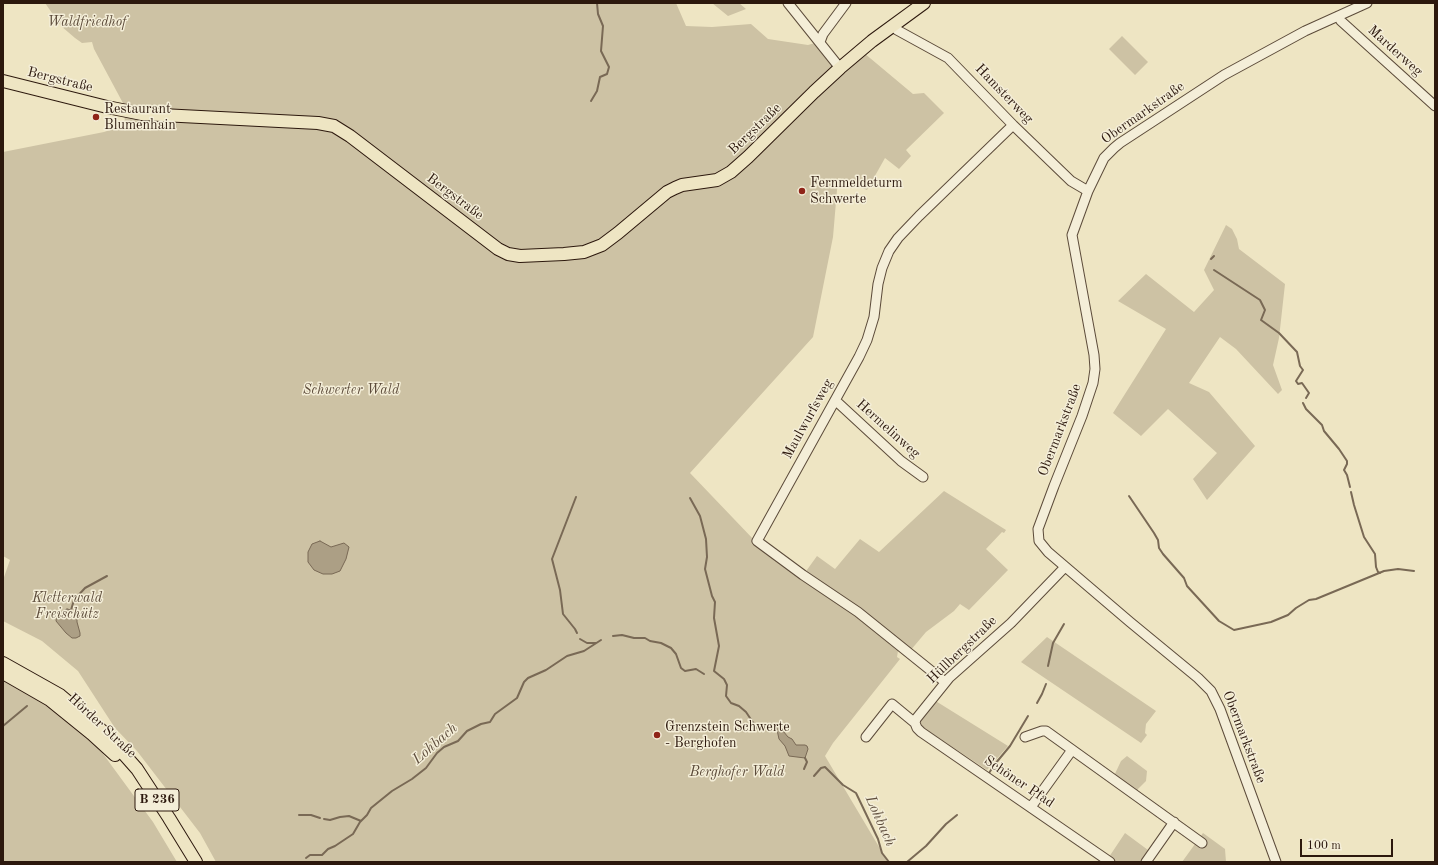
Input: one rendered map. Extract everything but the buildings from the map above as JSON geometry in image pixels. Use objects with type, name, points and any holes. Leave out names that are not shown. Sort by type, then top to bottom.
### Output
[{"type":"main road","name":"Bergstraße","points":[[3,81],[107,107],[142,114],[318,123],[334,126],[350,136],[498,249],[512,255],[544,256],[576,253],[596,248],[618,233],[666,192],[682,186],[718,180],[731,172],[840,68],[893,25],[924,3]]},
{"type":"main road","name":"Hörder Straße","points":[[3,663],[60,695],[106,734],[137,769],[196,862]]},
{"type":"main road","name":"Hörder Straße","points":[[3,673],[50,700],[111,751],[125,766],[148,798],[187,862]]},
{"type":"street","points":[[788,3],[840,68]]},
{"type":"street","points":[[820,42],[823,34],[846,3]]},
{"type":"street","name":"Obermarkstraße","points":[[1276,862],[1220,709],[1211,691],[1198,678],[1065,567],[1041,545],[1038,538],[1038,529],[1082,416],[1094,376],[1094,355],[1072,234],[1088,191],[1104,158],[1120,143],[1224,75],[1305,31],[1367,3]]},
{"type":"street","name":"Marderweg","points":[[1338,16],[1340,21],[1435,106]]},
{"type":"street","name":"Hamsterweg","points":[[893,25],[897,30],[948,58],[1013,125],[1071,181],[1088,191]]},
{"type":"street","name":"Maulwurfsweg","points":[[945,682],[858,612],[803,575],[757,541],[859,357],[870,332],[874,317],[881,272],[889,251],[898,238],[919,216],[1013,125]]},
{"type":"street","name":"Hermelinweg","points":[[835,400],[901,461],[923,477]]},
{"type":"street","name":"Hüllbergstraße","points":[[915,723],[916,719],[945,682],[1011,623],[1065,567]]},
{"type":"street","points":[[866,737],[892,704],[915,723]]},
{"type":"street","name":"Schöner Pfad","points":[[915,723],[921,732],[1110,862]]},
{"type":"street","points":[[1025,737],[1044,730],[1202,843]]},
{"type":"street","points":[[1031,807],[1072,750]]},
{"type":"street","points":[[1146,862],[1174,822]]},
{"type":"green space","name":"Schwerter Wald","points":[[45,3],[676,3],[686,26],[712,27],[751,24],[768,39],[808,45],[815,43],[834,66],[864,53],[913,94],[924,93],[944,113],[906,150],[911,156],[899,169],[885,158],[867,190],[838,178],[833,237],[813,337],[690,473],[755,541],[857,614],[897,647],[897,657],[900,659],[833,743],[825,756],[888,862],[216,862],[200,833],[137,751],[115,728],[78,671],[42,641],[3,621],[3,580],[10,560],[3,556],[3,152],[104,132],[125,125],[124,105],[94,49],[92,42],[82,43],[75,38],[61,26]]},
{"type":"green space","points":[[712,3],[739,3],[746,9],[728,16]]},
{"type":"green space","points":[[1122,36],[1148,62],[1135,75],[1109,49]]},
{"type":"green space","points":[[1226,225],[1232,229],[1237,239],[1239,249],[1285,284],[1279,338],[1273,365],[1282,390],[1278,394],[1236,349],[1220,337],[1189,383],[1209,392],[1255,446],[1207,500],[1193,479],[1217,453],[1168,409],[1141,436],[1113,413],[1166,329],[1118,301],[1146,274],[1194,312],[1214,290],[1204,270]]},
{"type":"green space","points":[[944,491],[1006,530],[1004,533],[1002,532],[986,549],[1008,570],[969,610],[960,604],[954,611],[926,632],[910,651],[804,574],[817,556],[835,569],[860,539],[879,552]]},
{"type":"green space","points":[[1047,637],[1156,711],[1146,724],[1145,733],[1147,735],[1141,743],[1021,662]]},
{"type":"green space","points":[[3,680],[47,705],[98,747],[153,822],[177,862],[3,862]]},
{"type":"green space","points":[[934,700],[1008,746],[987,770],[921,726],[921,720]]},
{"type":"green space","points":[[1127,756],[1147,771],[1146,781],[1138,789],[1138,792],[1113,778],[1121,761]]},
{"type":"green space","points":[[1125,833],[1148,850],[1140,862],[1116,862],[1109,857]]},
{"type":"green space","points":[[1203,833],[1225,849],[1226,862],[1182,862]]},
{"type":"shaded area","points":[[320,541],[331,547],[344,543],[349,547],[346,559],[340,571],[332,574],[323,574],[314,570],[308,562],[308,552],[312,544]]},
{"type":"shaded area","points":[[67,609],[72,610],[77,619],[80,636],[76,638],[72,638],[66,633],[56,621],[57,614]]},
{"type":"shaded area","points":[[776,725],[778,725],[788,737],[792,739],[796,745],[807,746],[808,749],[805,758],[789,756],[785,746],[779,739]]},
{"type":"waterway","points":[[591,101],[597,91],[600,77],[607,74],[609,67],[601,51],[603,26],[598,14],[597,3]]},
{"type":"waterway","points":[[1211,259],[1214,256]]},
{"type":"waterway","points":[[1214,270],[1260,300],[1265,310],[1261,320],[1279,333],[1297,352],[1300,366],[1303,370],[1296,381],[1298,384],[1302,383],[1309,393],[1306,398]]},
{"type":"waterway","points":[[1303,403],[1306,409],[1322,425],[1324,431],[1347,461],[1344,470],[1350,487]]},
{"type":"waterway","points":[[1351,492],[1364,537],[1375,554],[1376,567],[1380,573]]},
{"type":"waterway","points":[[1129,496],[1154,533],[1158,540],[1159,548],[1184,578],[1187,586],[1219,621],[1234,630],[1271,622],[1288,615],[1309,600],[1316,599],[1384,571],[1398,569],[1414,571]]},
{"type":"waterway","points":[[576,497],[552,559],[560,590],[563,614],[577,633]]},
{"type":"waterway","points":[[690,498],[700,516],[706,539],[707,557],[705,569],[715,602],[714,618],[719,646],[714,671],[724,679],[727,685],[726,696],[731,703],[739,706],[746,712],[756,727],[758,728],[769,724],[776,725]]},
{"type":"waterway","points":[[71,610],[74,600],[85,588],[107,576]]},
{"type":"waterway","points":[[1048,666],[1053,643],[1064,624]]},
{"type":"waterway","name":"Lohbach","points":[[613,636],[622,635],[634,638],[645,638],[650,641],[661,643],[671,648],[676,654],[681,668],[685,671],[696,669],[704,674]]},
{"type":"waterway","points":[[580,639],[587,643],[596,643]]},
{"type":"waterway","name":"Lohbach","points":[[306,858],[310,855],[322,855],[328,849],[353,834],[371,808],[392,791],[412,779],[426,768],[437,753],[444,747],[458,741],[467,731],[481,724],[490,722],[495,714],[517,698],[524,682],[528,678],[546,670],[567,656],[584,651],[601,640]]},
{"type":"waterway","points":[[1037,703],[1046,684]]},
{"type":"waterway","points":[[3,726],[27,706]]},
{"type":"waterway","points":[[989,773],[1010,746],[1028,716]]},
{"type":"waterway","name":"Lohbach","points":[[804,769],[807,762],[805,758]]},
{"type":"waterway","name":"Lohbach","points":[[814,776],[821,768],[825,767],[843,785],[856,793],[878,839],[882,853],[889,862]]},
{"type":"waterway","points":[[299,815],[311,815],[320,818]]},
{"type":"waterway","points":[[907,862],[926,846],[946,824],[957,815]]},
{"type":"waterway","points":[[324,819],[330,820],[349,816],[361,821]]},
{"type":"place","name":"Restaurant Blumenhain","points":[[96,117]]},
{"type":"place","name":"Fernmeldeturm Schwerte","points":[[802,191]]},
{"type":"place","name":"Grenzstein Schwerte - Berghofen","points":[[657,735]]},
{"type":"park label","name":"Waldfriedhof","points":[[87,22]]},
{"type":"park label","name":"Kletterwald Freischütz","points":[[67,606]]},
{"type":"park label","name":"Berghofer Wald","points":[[737,772]]}]
